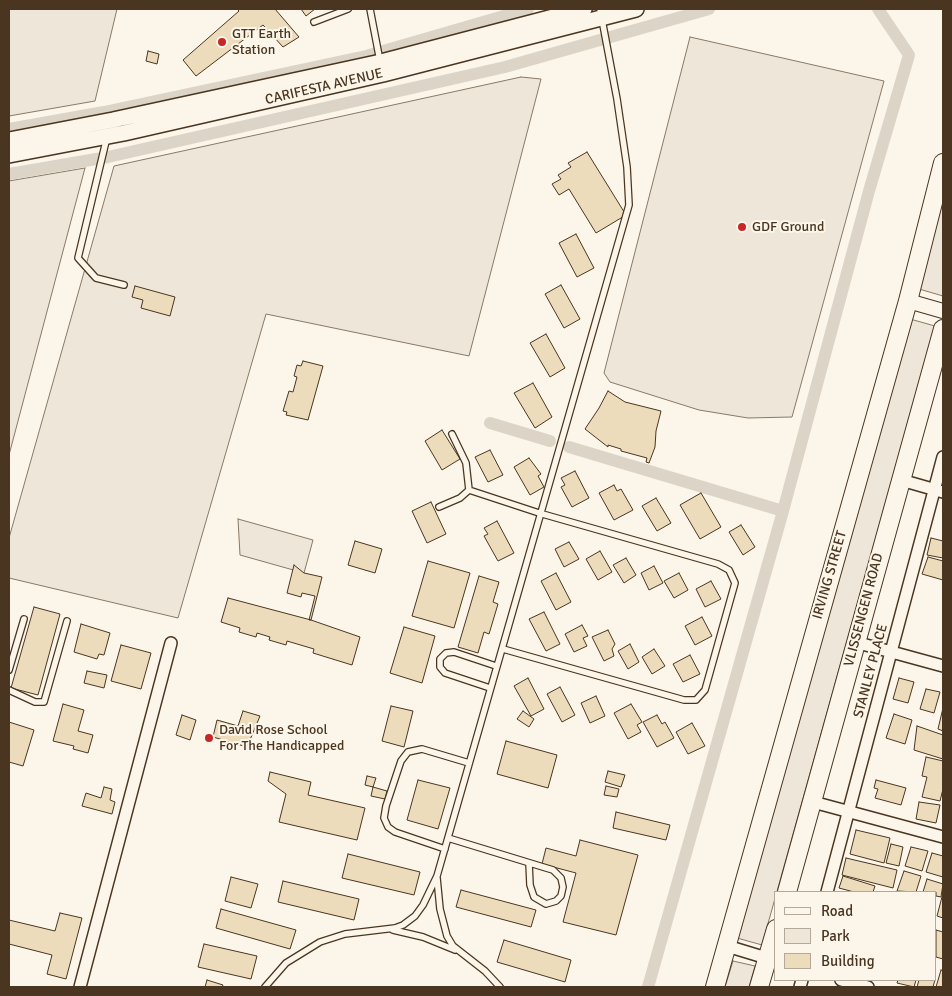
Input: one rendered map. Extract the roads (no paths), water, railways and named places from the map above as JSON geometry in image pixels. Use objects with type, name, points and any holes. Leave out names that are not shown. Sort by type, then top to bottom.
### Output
[{"type":"main road","name":"CARIFESTA AVENUE","points":[[9,140],[114,120],[381,62],[584,9]]},
{"type":"main road","name":"CARIFESTA AVENUE","points":[[9,155],[106,142],[602,20],[636,9]]},
{"type":"main road","name":"IRVING STREET","points":[[715,987],[908,301],[943,163]]},
{"type":"main road","name":"VLISSENGEN ROAD","points":[[787,891],[943,329]]},
{"type":"main road","points":[[759,987],[771,959],[774,941]]},
{"type":"street","points":[[908,301],[943,311]]},
{"type":"street","name":"STANLEY PLACE","points":[[827,891],[850,812],[891,652],[939,491],[943,457]]},
{"type":"street","points":[[901,480],[939,491]]},
{"type":"street","points":[[855,642],[943,666]]},
{"type":"street","points":[[80,987],[171,643]]},
{"type":"street","points":[[813,802],[943,838]]},
{"type":"street","points":[[727,946],[771,959]]},
{"type":"street","points":[[845,981],[868,987]]},
{"type":"lane","points":[[314,22],[348,9]]},
{"type":"lane","points":[[370,9],[381,62]]},
{"type":"lane","points":[[265,987],[286,963],[320,942],[345,934],[381,930],[403,925],[415,916],[436,876],[496,666],[503,649],[539,514],[629,206],[627,167],[602,20]]},
{"type":"lane","points":[[114,120],[106,142],[78,258],[96,278],[124,285]]},
{"type":"lane","points":[[452,434],[466,463],[469,490]]},
{"type":"lane","points":[[469,490],[539,514],[718,564],[729,570],[733,576],[734,588],[705,690],[696,700],[674,697],[503,649]]},
{"type":"lane","points":[[439,507],[460,498],[469,490]]},
{"type":"lane","points":[[9,670],[24,619]]},
{"type":"lane","points":[[9,690],[35,702],[44,702],[67,622]]},
{"type":"lane","points":[[490,688],[445,673],[440,667],[440,659],[444,654],[450,652],[496,666]]},
{"type":"lane","points":[[445,849],[395,832],[388,827],[385,822],[386,806],[401,760],[408,752],[422,749],[469,763]]},
{"type":"lane","points":[[448,838],[530,863],[558,874],[562,882],[563,892],[556,901],[546,904],[534,897],[530,885],[530,863]]},
{"type":"lane","points":[[436,876],[443,927],[453,946],[485,971],[500,987]]},
{"type":"lane","points":[[381,930],[399,931],[418,936],[464,954]]},
{"type":"waterway","points":[[9,129],[104,112],[366,56],[528,9]]},
{"type":"waterway","points":[[9,174],[108,157],[505,67],[709,9]]},
{"type":"waterway","points":[[783,511],[869,191],[909,55],[878,9]]},
{"type":"waterway","points":[[490,423],[550,441]]},
{"type":"waterway","points":[[569,447],[783,511],[648,987]]},
{"type":"place","name":"GTT Earth Station","points":[[222,42]]},
{"type":"place","name":"GDF Ground","points":[[742,227]]},
{"type":"place","name":"David Rose School For The Handicapped","points":[[209,738]]}]
